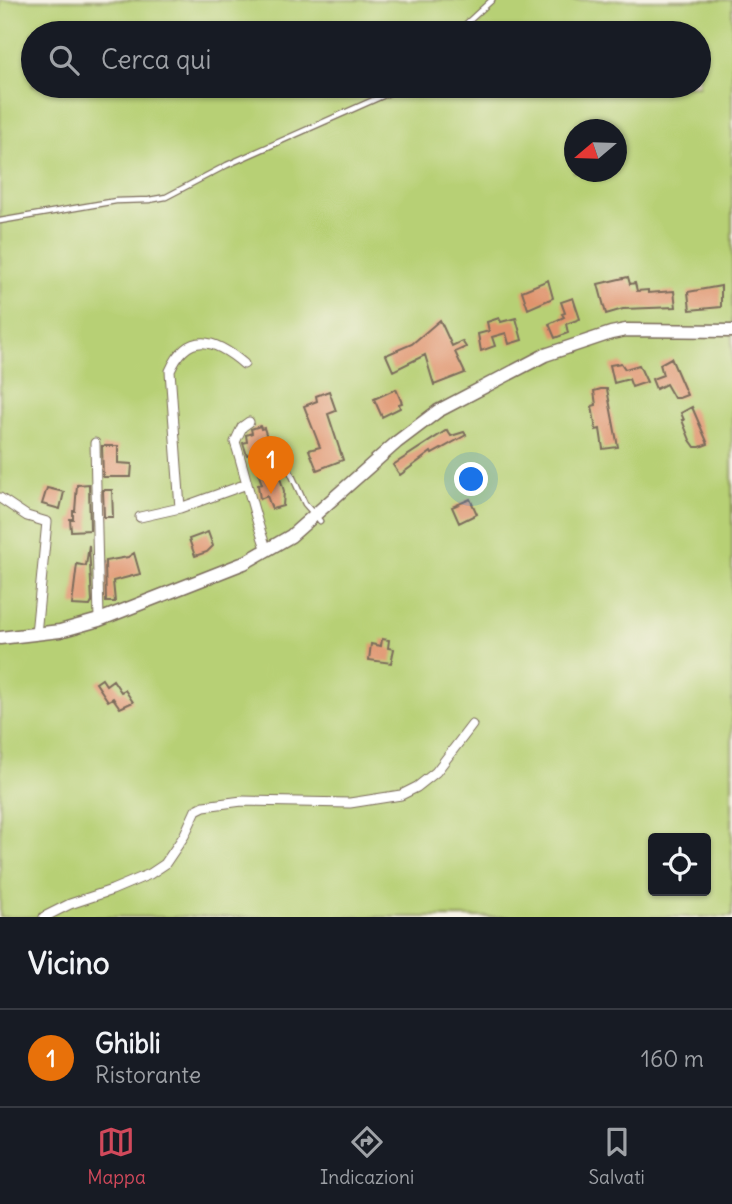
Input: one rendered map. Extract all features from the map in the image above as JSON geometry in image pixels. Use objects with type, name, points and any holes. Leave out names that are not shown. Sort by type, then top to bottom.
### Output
[{"type":"street","points":[[0,638],[60,631],[99,620],[209,578],[267,550],[317,520],[423,421],[459,399],[566,346],[626,330],[732,331]]},
{"type":"street","points":[[180,508],[170,370],[181,351],[199,342],[226,348],[244,364]]},
{"type":"street","points":[[249,422],[242,427],[235,442],[257,525],[267,550]]},
{"type":"street","points":[[94,443],[99,620]]},
{"type":"street","points":[[140,517],[180,508],[247,484]]},
{"type":"street","points":[[0,498],[27,516],[47,522],[36,634]]},
{"type":"street","points":[[44,917],[70,904],[113,890],[165,864],[184,836],[196,810],[204,806],[242,800],[350,803],[401,794],[417,787],[436,772],[472,725]]},
{"type":"lane","points":[[469,21],[492,0]]},
{"type":"lane","points":[[0,221],[116,201],[166,197],[250,155],[378,98]]},
{"type":"lane","points":[[289,469],[299,493],[317,520]]},
{"type":"green space","points":[[0,0],[732,0],[732,917],[0,917]]},
{"type":"building","points":[[628,277],[630,284],[635,283],[637,291],[674,291],[676,307],[623,309],[606,314],[598,284]]},
{"type":"building","points":[[548,280],[553,298],[528,309],[522,291]]},
{"type":"building","points":[[721,286],[721,307],[690,310],[688,292]]},
{"type":"building","points":[[573,298],[580,319],[566,324],[568,333],[555,338],[549,324],[564,317],[561,302]]},
{"type":"building","points":[[499,318],[501,322],[516,318],[522,340],[509,344],[506,333],[492,337],[495,346],[481,351],[478,334],[489,331],[487,322]]},
{"type":"building","points":[[440,320],[452,346],[462,341],[466,347],[455,352],[465,373],[434,385],[425,355],[393,371],[386,355],[412,344]]},
{"type":"building","points":[[671,358],[687,395],[679,398],[674,398],[666,384],[656,389],[652,379],[663,375],[660,364]]},
{"type":"building","points":[[621,363],[625,369],[639,365],[647,382],[632,387],[629,379],[614,383],[610,365]]},
{"type":"building","points":[[396,389],[402,403],[399,404],[400,408],[382,417],[374,399]]},
{"type":"building","points":[[607,389],[618,447],[603,449],[600,429],[596,430],[592,406],[596,405],[594,391]]},
{"type":"building","points":[[329,391],[336,411],[328,414],[343,460],[317,470],[309,450],[320,447],[304,406],[317,401],[316,396]]},
{"type":"building","points":[[692,407],[708,444],[700,447],[695,447],[690,440],[682,420],[681,413]]},
{"type":"building","points":[[260,426],[261,429],[264,428],[267,437],[263,438],[268,453],[272,452],[284,491],[283,506],[272,509],[267,496],[260,499],[258,485],[262,484],[258,473],[265,471],[258,452],[247,455],[243,443],[247,442],[246,435],[252,433],[251,429]]},
{"type":"building","points":[[447,430],[451,436],[464,432],[466,435],[432,454],[431,452],[400,475],[393,465]]},
{"type":"building","points":[[102,446],[118,446],[118,463],[132,464],[131,477],[103,477]]},
{"type":"building","points":[[89,484],[90,530],[71,531],[70,519],[73,519],[75,511],[77,485]]},
{"type":"building","points":[[47,488],[64,492],[60,509],[42,504]]},
{"type":"building","points":[[103,490],[112,490],[113,517],[104,517]]},
{"type":"building","points":[[470,499],[477,514],[459,523],[452,507]]},
{"type":"building","points":[[208,532],[213,546],[207,552],[195,556],[189,539]]},
{"type":"building","points":[[89,545],[92,602],[90,606],[72,605],[77,564],[86,566]]},
{"type":"building","points":[[134,553],[140,574],[113,581],[115,602],[106,602],[105,561],[128,557]]},
{"type":"building","points":[[382,639],[389,640],[388,648],[394,649],[391,663],[369,660],[371,644],[381,646]]},
{"type":"building","points":[[102,679],[106,685],[113,680],[121,692],[125,690],[133,702],[120,708],[113,698],[108,701],[96,683]]},
{"type":"place","name":"Ghibli","points":[[271,494]]}]
